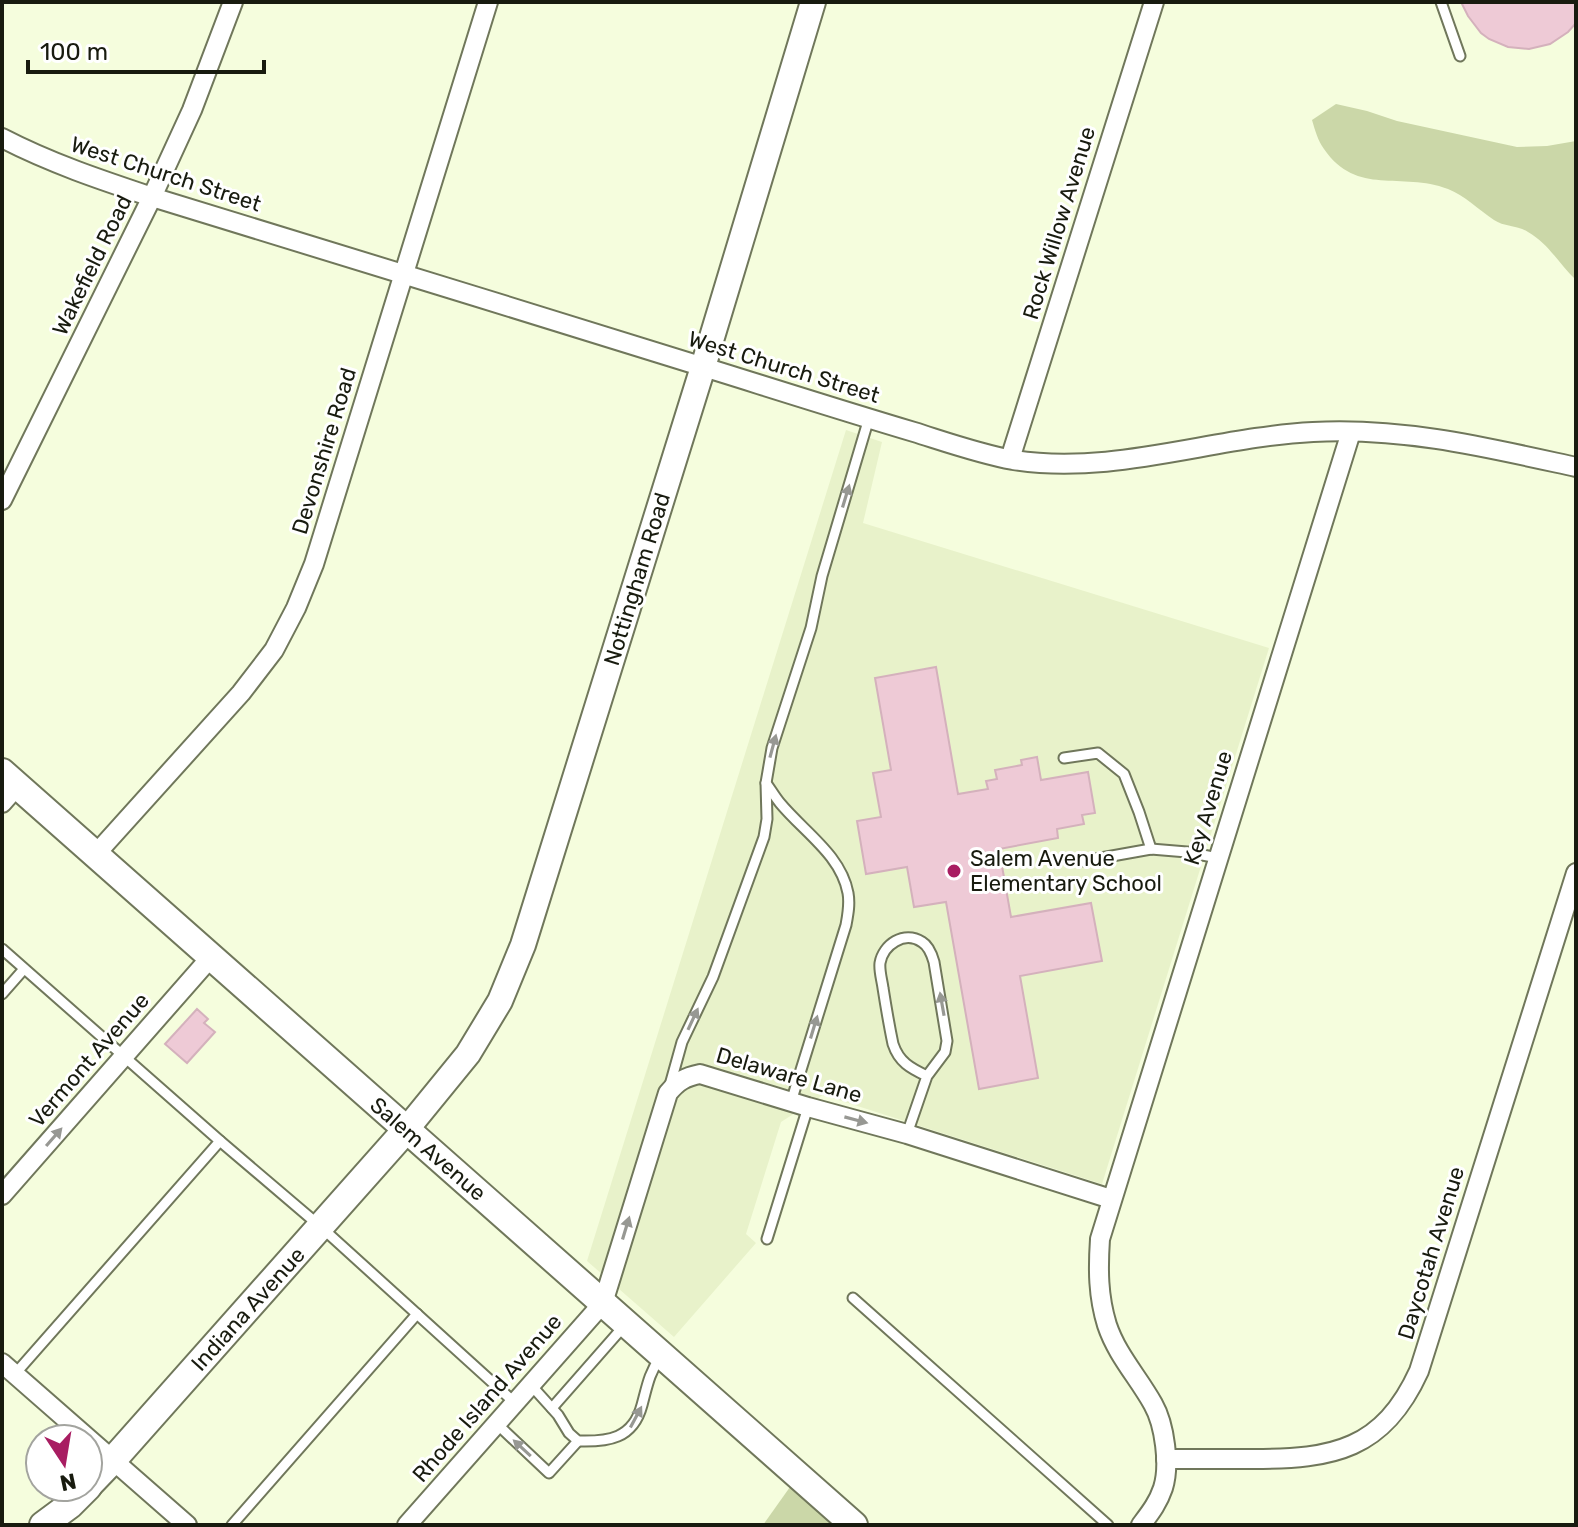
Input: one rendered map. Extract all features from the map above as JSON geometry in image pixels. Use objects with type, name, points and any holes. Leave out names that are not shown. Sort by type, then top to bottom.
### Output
[{"type":"main road","name":"Salem Avenue","points":[[7,787],[95,855],[854,1525]]},
{"type":"main road","name":"Indiana Avenue","points":[[104,1470],[406,1130]]},
{"type":"main road","name":"Indiana Avenue","points":[[43,1525],[72,1503]]},
{"type":"street","name":"Wakefield Road","points":[[2,500],[152,197],[192,110],[233,2]]},
{"type":"street","name":"Devonshire Road","points":[[95,855],[241,693],[274,650],[296,608],[314,564],[488,2]]},
{"type":"street","name":"Nottingham Road","points":[[406,1130],[468,1054],[500,1001],[523,945],[813,2]]},
{"type":"street","name":"Rock Willow Avenue","points":[[1010,459],[1154,2]]},
{"type":"street","name":"West Church Street","points":[[2,138],[82,173],[152,197],[1010,459],[1083,464],[1271,435],[1351,432],[1412,435],[1469,443],[1576,467]]},
{"type":"street","name":"Key Avenue","points":[[1166,1459],[1155,1406],[1119,1354],[1107,1326],[1100,1295],[1100,1239],[1351,432]]},
{"type":"street","name":"Daycotah Avenue","points":[[1166,1459],[1294,1459],[1330,1454],[1355,1445],[1375,1431],[1390,1419],[1408,1396],[1419,1371],[1576,873]]},
{"type":"street","name":"Vermont Avenue","points":[[2,1195],[211,957]]},
{"type":"street","name":"Delaware Lane","points":[[668,1093],[678,1081],[700,1074],[907,1134],[1111,1199]]},
{"type":"street","points":[[603,1303],[668,1093]]},
{"type":"street","name":"Rhode Island Avenue","points":[[407,1525],[603,1303]]},
{"type":"street","points":[[8,1369],[187,1525]]},
{"type":"street","points":[[1141,1525],[1155,1507],[1164,1486],[1166,1459]]},
{"type":"lane","points":[[1441,2],[1460,56]]},
{"type":"lane","points":[[668,1093],[682,1042],[713,977],[764,837],[766,783],[772,748],[811,628],[822,576],[869,418]]},
{"type":"lane","points":[[1064,758],[1098,753],[1124,774],[1151,849]]},
{"type":"lane","points":[[766,783],[837,866],[848,891],[849,906],[767,1239]]},
{"type":"lane","points":[[1084,861],[1151,849],[1218,858]]},
{"type":"lane","points":[[907,1134],[927,1076],[945,1052],[947,1031],[931,952],[918,939],[905,938],[893,941],[885,948],[879,966],[896,1054],[903,1063],[927,1076]]},
{"type":"lane","points":[[2,949],[321,1227],[514,1402]]},
{"type":"lane","points":[[2,994],[24,969]]},
{"type":"lane","points":[[8,1369],[220,1141]]},
{"type":"lane","points":[[853,1298],[1108,1525]]},
{"type":"lane","points":[[232,1525],[417,1314]]},
{"type":"lane","points":[[552,1408],[626,1323]]},
{"type":"lane","points":[[530,1384],[578,1441],[614,1439],[629,1430],[642,1408],[652,1370],[662,1355]]},
{"type":"lane","points":[[496,1423],[549,1473],[578,1441]]},
{"type":"shaded area","points":[[1336,104],[1397,121],[1517,147],[1576,141],[1576,280],[1535,237],[1498,222],[1448,189],[1431,184],[1365,178],[1337,164],[1322,146],[1312,120]]},
{"type":"shaded area","name":"Salem Avenue Elementary School","points":[[846,430],[882,442],[863,523],[1269,648],[1102,1184],[823,1095],[781,1122],[746,1234],[756,1243],[674,1337],[587,1261]]},
{"type":"shaded area","points":[[790,1487],[832,1525],[763,1525]]},
{"type":"building","points":[[1461,2],[1576,2],[1576,23],[1550,44],[1529,49],[1508,47],[1481,33]]},
{"type":"building","points":[[936,667],[958,794],[988,789],[986,781],[997,779],[995,770],[1022,765],[1021,760],[1037,757],[1041,780],[1088,772],[1095,813],[1082,815],[1084,824],[1057,829],[1058,838],[999,849],[1011,917],[1091,903],[1102,961],[1020,976],[1038,1078],[979,1089],[946,902],[914,907],[907,867],[866,874],[857,821],[881,817],[873,773],[891,770],[875,678]]},
{"type":"building","points":[[197,1009],[208,1019],[204,1023],[215,1032],[187,1063],[165,1044]]},
{"type":"place","name":"Salem Avenue Elementary School","points":[[954,871]]}]
